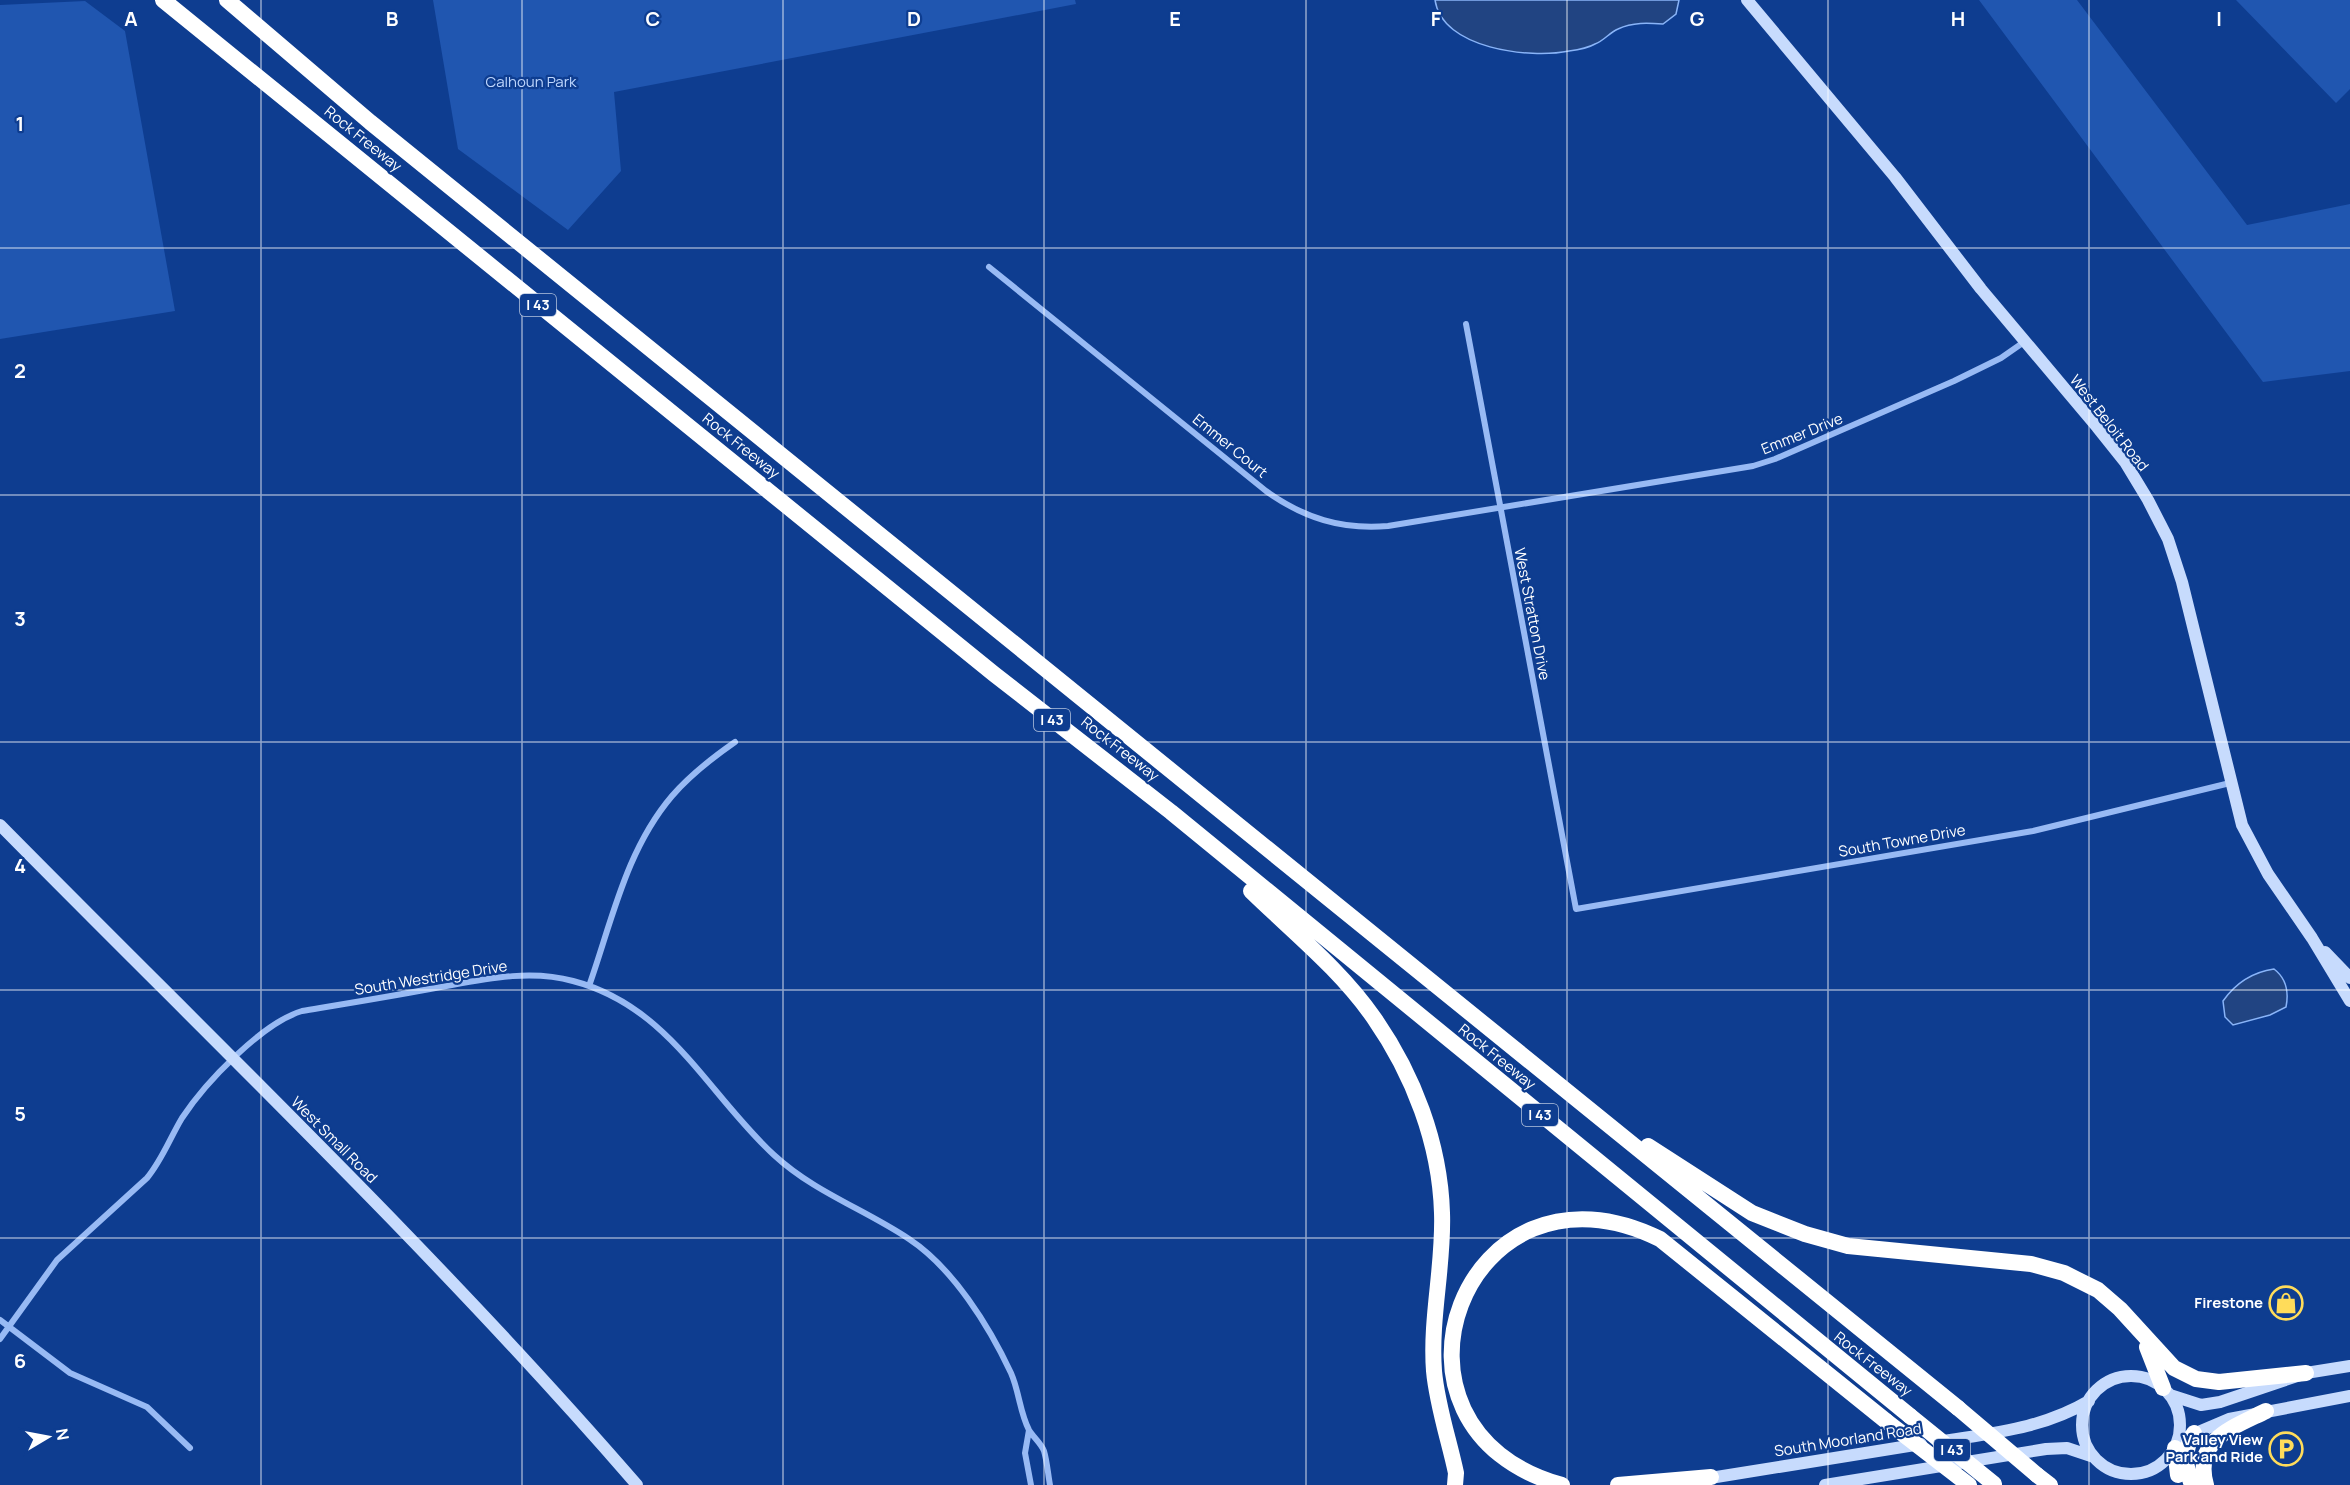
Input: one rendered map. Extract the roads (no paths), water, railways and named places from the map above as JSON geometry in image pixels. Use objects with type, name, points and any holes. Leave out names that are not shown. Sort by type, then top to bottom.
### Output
[{"type":"highway","name":"Rock Freeway","points":[[163,0],[994,674],[1171,813],[1995,1484]]},
{"type":"highway","name":"Rock Freeway","points":[[227,0],[370,122],[1958,1408],[2043,1480]]},
{"type":"highway","points":[[1171,813],[1333,971],[1373,1017],[1405,1069],[1423,1110],[1435,1161],[1442,1209],[1443,1252],[1433,1341],[1434,1372],[1456,1473],[1455,1485]]},
{"type":"highway","points":[[1548,1077],[1700,1182],[1752,1213],[1805,1234],[1848,1246],[2031,1264],[2064,1273],[2098,1290],[2174,1368],[2196,1379],[2219,1383],[2306,1373]]},
{"type":"highway","points":[[1562,1485],[1533,1477],[1506,1461],[1482,1439],[1463,1410],[1453,1377],[1451,1346],[1456,1314],[1468,1286],[1486,1262],[1507,1243],[1536,1227],[1567,1219],[1599,1218],[1633,1226],[1660,1239],[1969,1485]]},
{"type":"highway","points":[[2136,1328],[2153,1359],[2166,1392]]},
{"type":"highway","points":[[2206,1485],[2202,1464],[2205,1451],[2219,1437],[2266,1411]]},
{"type":"highway","points":[[2192,1485],[2186,1463],[2186,1448],[2194,1433]]},
{"type":"highway","points":[[2176,1445],[2180,1485]]},
{"type":"highway","points":[[1618,1485],[1711,1477]]},
{"type":"main road","name":"West Beloit Road","points":[[1747,0],[1895,177],[2024,342],[2125,462],[2168,539],[2191,613],[2230,783],[2242,825],[2280,893],[2312,938],[2350,1000]]},
{"type":"main road","name":"West Small Road","points":[[0,825],[406,1234],[550,1386],[637,1485]]},
{"type":"main road","name":"West Beloit Road","points":[[2312,938],[2350,978]]},
{"type":"main road","points":[[2350,1366],[2306,1373],[2220,1402],[2201,1406],[2166,1392],[2151,1380],[2123,1377],[2103,1385],[2089,1401],[2083,1415],[2082,1430],[2086,1444],[2094,1457],[2106,1468],[2121,1473],[2137,1474],[2152,1469],[2165,1460],[2176,1445],[2194,1433],[2229,1419],[2350,1396]]},
{"type":"main road","points":[[2166,1392],[2178,1410],[2180,1426],[2176,1445]]},
{"type":"main road","name":"South Moorland Road","points":[[1679,1485],[1711,1477],[2040,1424],[2064,1415],[2089,1401]]},
{"type":"main road","points":[[1825,1485],[2046,1449],[2067,1448],[2094,1457]]},
{"type":"street","name":"Emmer Court","points":[[989,267],[1266,491],[1297,511],[1330,523],[1369,528],[1500,508]]},
{"type":"street","name":"West Stratton Drive","points":[[1466,324],[1576,909]]},
{"type":"street","name":"Emmer Drive","points":[[1500,508],[1724,471],[1775,459],[1963,376],[2001,358],[2024,342]]},
{"type":"street","points":[[589,986],[625,878],[642,840],[673,794],[705,764],[735,742]]},
{"type":"street","name":"South Towne Drive","points":[[1576,909],[2033,831],[2230,783]]},
{"type":"street","name":"South Westridge Drive","points":[[0,1339],[67,1249],[147,1178],[157,1166],[189,1109],[234,1060],[272,1024],[302,1011],[502,977],[549,976],[589,986],[619,998],[649,1018],[667,1034],[757,1138],[796,1174],[819,1190],[902,1235],[944,1269],[966,1298],[1000,1352],[1019,1394],[1029,1430],[1043,1449],[1050,1485]]},
{"type":"street","points":[[0,1320],[70,1373],[147,1407],[190,1448]]},
{"type":"street","name":"South Westridge Drive","points":[[1029,1430],[1025,1453],[1031,1485]]},
{"type":"place","name":"Firestone","points":[[2286,1303]]},
{"type":"place","name":"Valley View Park and Ride","points":[[2286,1449]]},
{"type":"park label","name":"Calhoun Park","points":[[531,82]]}]
